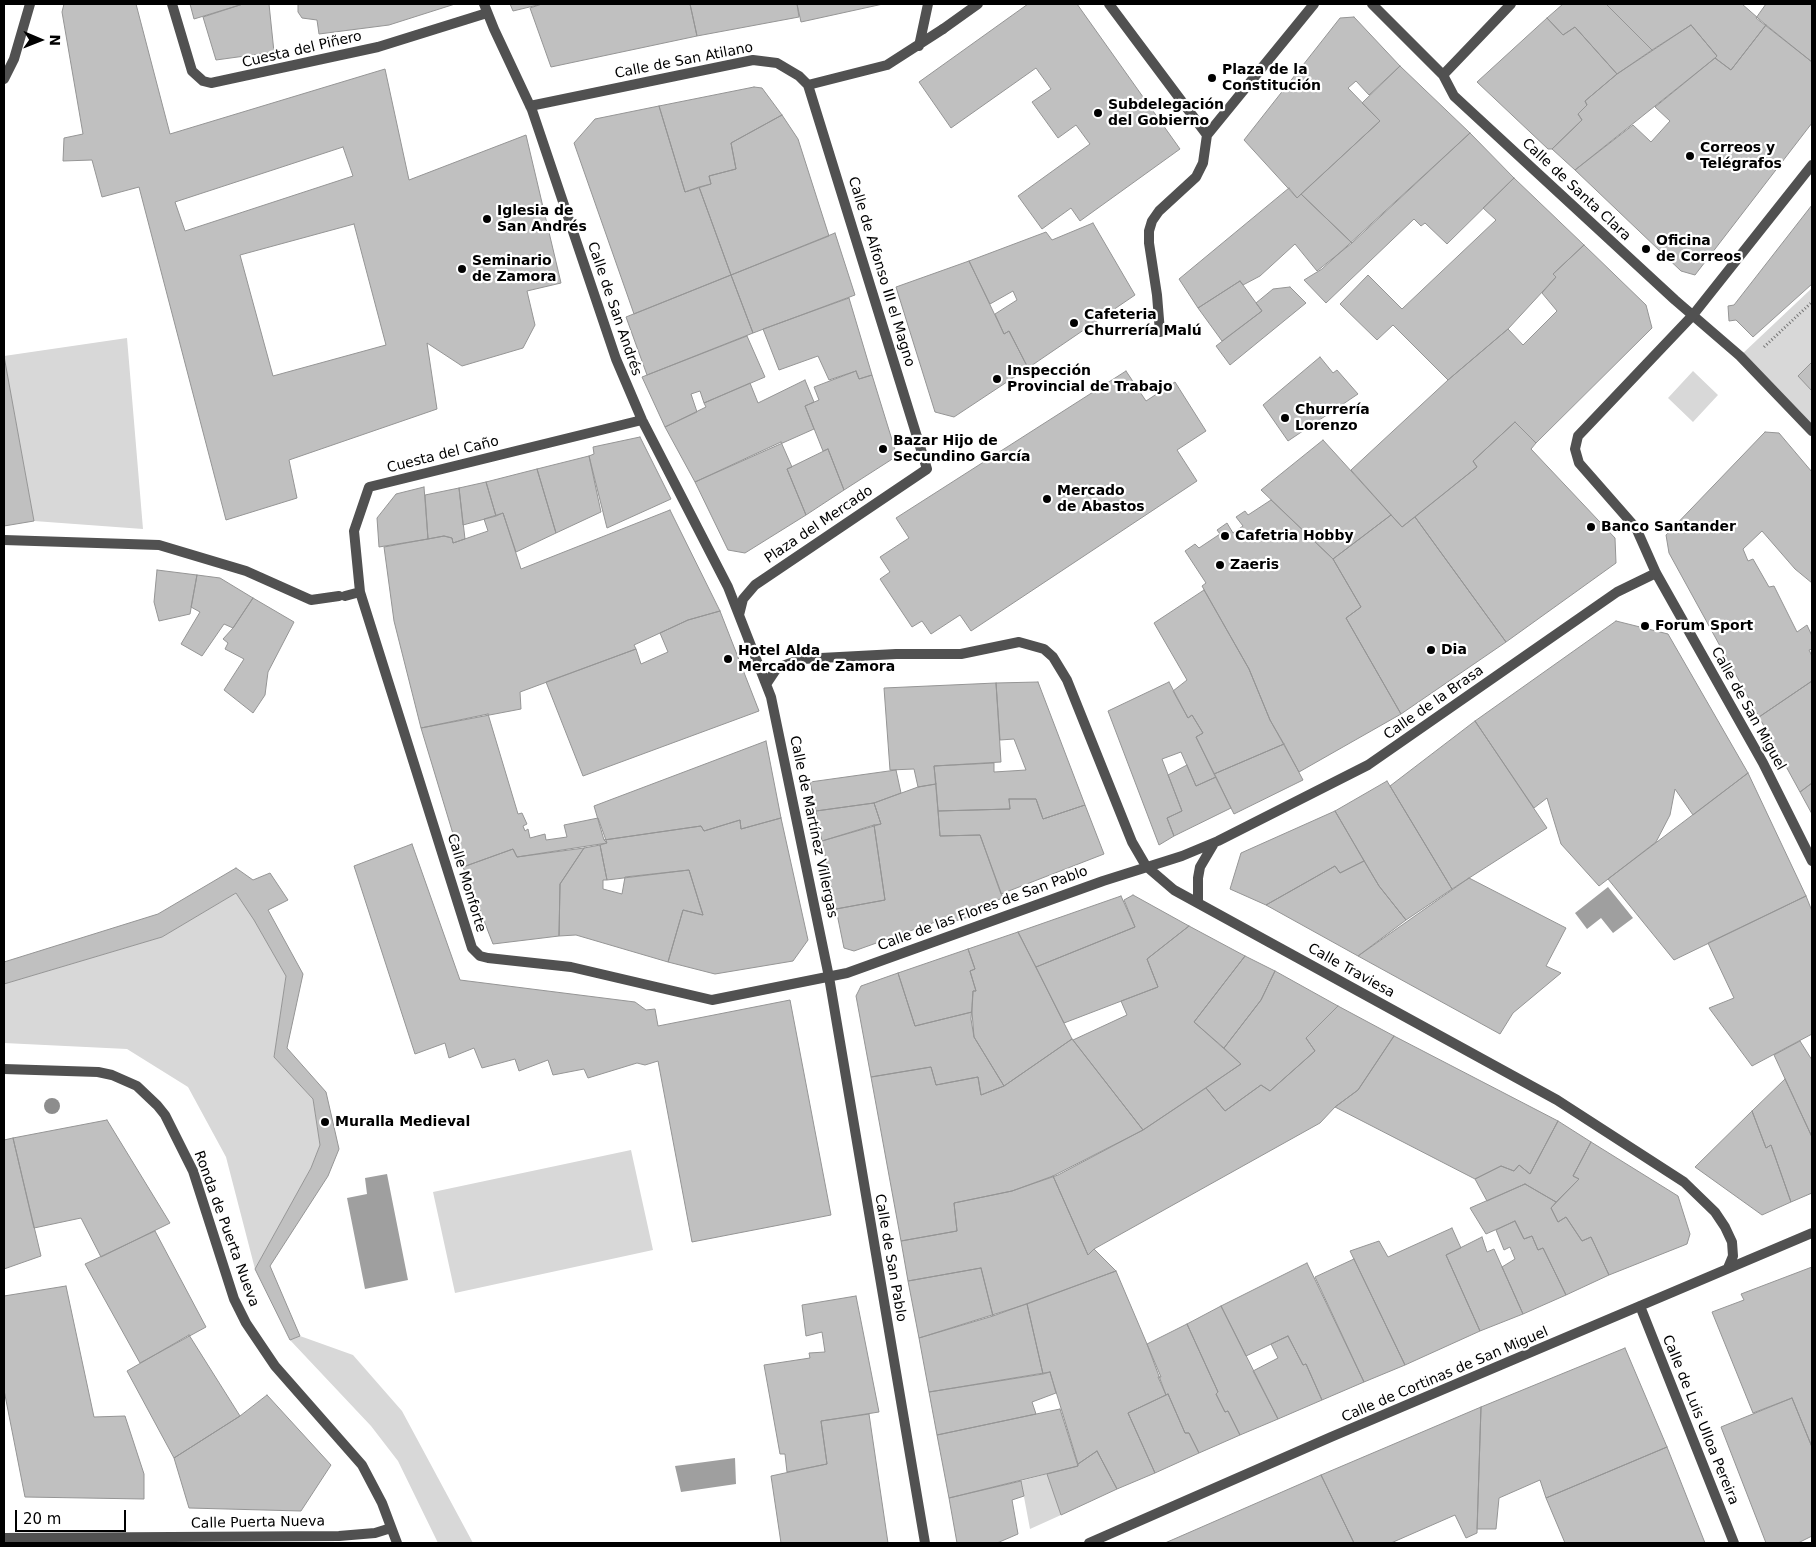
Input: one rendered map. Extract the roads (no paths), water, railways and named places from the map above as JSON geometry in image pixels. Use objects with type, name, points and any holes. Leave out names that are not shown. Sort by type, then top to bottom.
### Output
[{"type":"street","points":[[4,79],[14,59],[30,4]]},
{"type":"street","name":"Cuesta del Piñero","points":[[172,4],[192,71],[203,81],[211,83],[378,47],[486,8]]},
{"type":"street","points":[[920,46],[928,4]]},
{"type":"street","points":[[808,85],[887,65],[920,46],[978,4]]},
{"type":"street","points":[[1108,4],[1207,135]]},
{"type":"street","points":[[1160,332],[1148,231],[1152,221],[1159,211],[1196,177],[1203,163],[1207,135],[1314,4]]},
{"type":"street","name":"Calle de Santa Clara","points":[[1372,4],[1443,75],[1454,96],[1747,363],[1812,431]]},
{"type":"street","points":[[1443,75],[1511,4]]},
{"type":"street","name":"Calle de San Andrés","points":[[486,8],[530,106],[616,359],[642,420],[728,587],[739,615]]},
{"type":"street","name":"Calle de San Atilano","points":[[530,106],[753,60],[777,63],[794,72],[808,85]]},
{"type":"street","name":"Calle de Alfonso III el Magno","points":[[808,85],[928,468]]},
{"type":"street","points":[[1693,315],[1812,165]]},
{"type":"street","name":"Calle de San Miguel","points":[[1693,315],[1575,442],[1576,457],[1579,463],[1632,521],[1656,572],[1763,763],[1812,861]]},
{"type":"street","name":"Cuesta del Caño","points":[[360,592],[354,531],[369,488],[642,420]]},
{"type":"street","name":"Plaza del Mercado","points":[[739,615],[743,599],[755,585],[928,468]]},
{"type":"street","points":[[4,540],[159,544],[246,571],[311,600],[360,592]]},
{"type":"street","name":"Calle de la Brasa","points":[[1146,866],[1182,856],[1218,841],[1368,765],[1618,592],[1656,572]]},
{"type":"street","name":"Calle Monforte","points":[[360,592],[472,948],[480,956],[570,967],[712,1000],[829,977]]},
{"type":"street","points":[[739,615],[767,683]]},
{"type":"street","name":"Calle Traviesa","points":[[767,683],[777,668],[802,659],[896,654],[961,654],[1019,642],[1044,649],[1061,668],[1086,724],[1132,842],[1146,866],[1167,885],[1198,903],[1557,1100],[1684,1182],[1715,1212],[1725,1226],[1732,1242],[1733,1256],[1728,1268]]},
{"type":"street","name":"Calle de Martínez Villergas","points":[[767,683],[777,721],[829,977]]},
{"type":"street","name":"Calle de la Brasa","points":[[1198,903],[1200,867],[1210,847],[1218,841]]},
{"type":"street","name":"Calle de las Flores de San Pablo","points":[[829,977],[871,965],[1146,866]]},
{"type":"street","name":"Calle de San Pablo","points":[[829,977],[925,1543]]},
{"type":"street","name":"Ronda de Puerta Nueva","points":[[4,1069],[98,1072],[112,1075],[137,1086],[157,1105],[193,1171],[234,1299],[246,1324],[275,1366],[362,1465],[382,1503],[397,1543]]},
{"type":"street","name":"Calle de Cortinas de San Miguel","points":[[1088,1543],[1812,1233]]},
{"type":"street","name":"Calle de Luis Ulloa Pereira","points":[[1640,1306],[1734,1543]]},
{"type":"street","name":"Calle Puerta Nueva","points":[[4,1538],[339,1536],[375,1533],[391,1528]]},
{"type":"place","name":"Plaza de la Constitución","points":[[1212,78]]},
{"type":"place","name":"Subdelegación del Gobierno","points":[[1098,113]]},
{"type":"place","name":"Correos y Telégrafos","points":[[1690,156]]},
{"type":"place","name":"Iglesia de San Andrés","points":[[487,219]]},
{"type":"place","name":"Oficina de Correos","points":[[1646,249]]},
{"type":"place","name":"Seminario de Zamora","points":[[462,269]]},
{"type":"place","name":"Cafeteria Churrería Malú","points":[[1074,323]]},
{"type":"place","name":"Inspección Provincial de Trabajo","points":[[997,379]]},
{"type":"place","name":"Churrería Lorenzo","points":[[1285,418]]},
{"type":"place","name":"Bazar Hijo de Secundino García","points":[[883,449]]},
{"type":"place","name":"Mercado de Abastos","points":[[1047,499]]},
{"type":"place","name":"Banco Santander","points":[[1591,527]]},
{"type":"place","name":"Cafetria Hobby","points":[[1225,536]]},
{"type":"place","name":"Zaeris","points":[[1220,565]]},
{"type":"place","name":"Forum Sport","points":[[1645,626]]},
{"type":"place","name":"Dia","points":[[1431,650]]},
{"type":"place","name":"Hotel Alda Mercado de Zamora","points":[[728,659]]},
{"type":"place","name":"Muralla Medieval","points":[[325,1122]]}]
